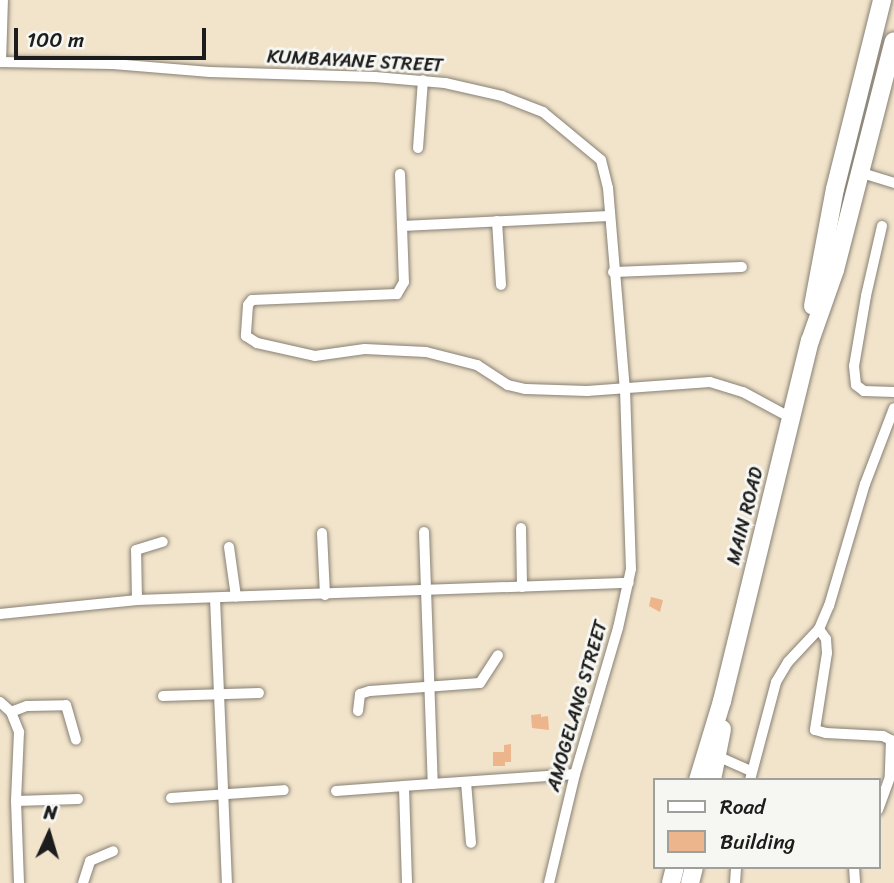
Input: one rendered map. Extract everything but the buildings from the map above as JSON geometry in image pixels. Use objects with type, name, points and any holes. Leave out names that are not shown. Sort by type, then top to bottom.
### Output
[{"type":"main road","name":"MAIN ROAD","points":[[810,341],[813,303],[835,189],[882,0]]},
{"type":"main road","name":"MAIN ROAD","points":[[699,778],[722,701],[810,341],[835,270],[894,41]]},
{"type":"main road","name":"MAIN ROAD","points":[[712,778],[722,729],[722,701]]},
{"type":"street","points":[[0,62],[3,0]]},
{"type":"street","name":"KUMBAYANE STREET","points":[[0,62],[113,64],[210,72],[423,80],[502,96],[554,119],[600,160],[607,178],[625,389],[629,538]]},
{"type":"street","points":[[418,148],[423,80]]},
{"type":"street","points":[[862,173],[894,183]]},
{"type":"street","points":[[400,174],[404,282],[397,294],[253,300],[248,305],[245,333],[247,339],[315,356],[365,349],[426,352],[477,365],[508,385],[526,389],[587,391],[710,382],[743,392],[791,418]]},
{"type":"street","points":[[402,226],[609,216]]},
{"type":"street","points":[[498,221],[501,285]]},
{"type":"street","points":[[882,226],[854,366],[856,385],[864,391],[894,392]]},
{"type":"street","points":[[613,272],[742,267]]},
{"type":"street","points":[[717,756],[750,775],[776,682],[788,662],[819,629],[837,582],[864,484],[894,408]]},
{"type":"street","points":[[521,528],[522,587]]},
{"type":"street","points":[[424,532],[432,784]]},
{"type":"street","points":[[322,533],[325,594]]},
{"type":"street","name":"AMOGELANG STREET","points":[[549,883],[575,774],[629,583],[629,538]]},
{"type":"street","points":[[138,600],[136,550],[141,546],[163,542]]},
{"type":"street","points":[[229,547],[236,597]]},
{"type":"street","points":[[0,614],[138,600],[629,583]]},
{"type":"street","points":[[215,598],[226,883]]},
{"type":"street","points":[[819,629],[826,639],[828,653],[815,730],[883,736],[891,740],[892,777],[880,805]]},
{"type":"street","points":[[358,711],[359,697],[363,692],[480,683],[498,655]]},
{"type":"street","points":[[163,696],[259,692]]},
{"type":"street","points":[[0,702],[11,712],[17,725],[19,741],[16,801],[19,883]]},
{"type":"street","points":[[11,712],[27,706],[66,705],[76,740]]},
{"type":"street","points":[[336,791],[575,774]]},
{"type":"street","points":[[466,782],[471,843]]},
{"type":"street","points":[[404,786],[407,883]]},
{"type":"street","points":[[171,798],[284,790]]},
{"type":"street","points":[[16,801],[78,799]]},
{"type":"street","points":[[83,883],[90,861],[113,851]]}]
